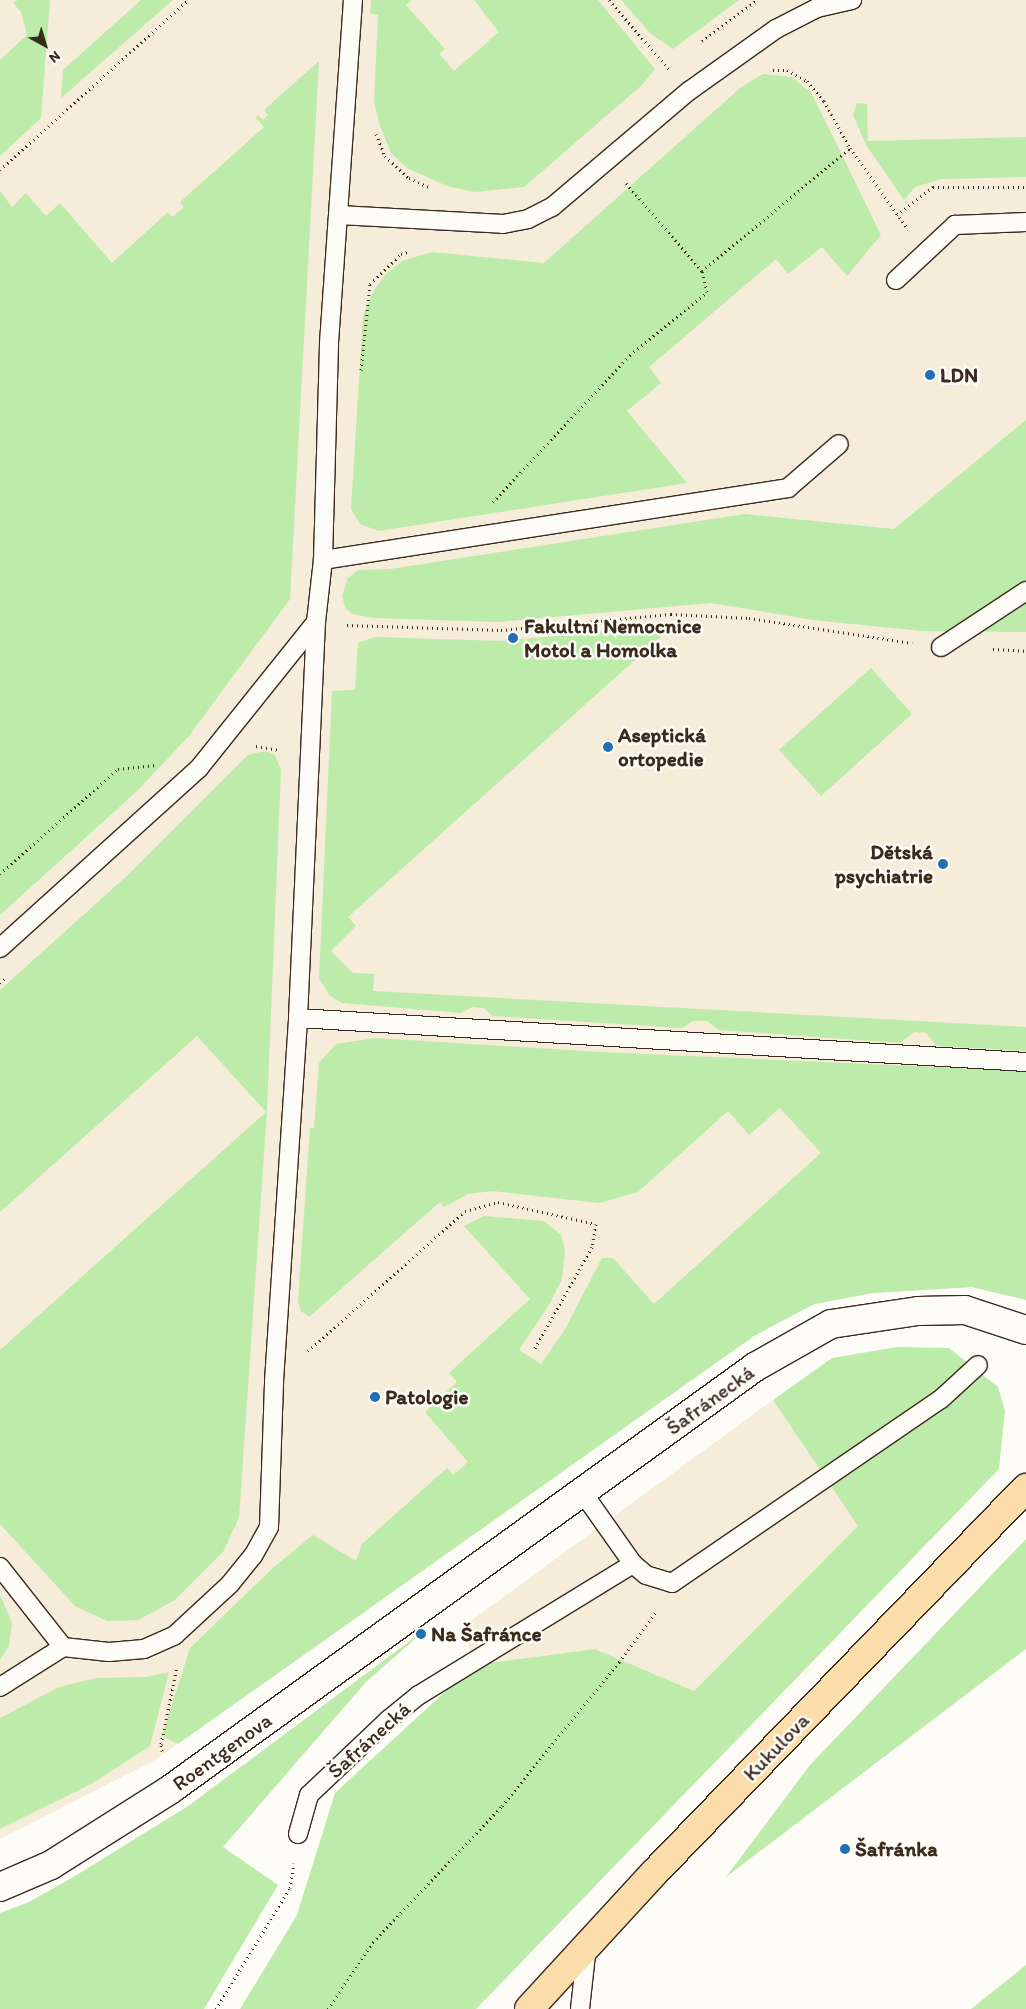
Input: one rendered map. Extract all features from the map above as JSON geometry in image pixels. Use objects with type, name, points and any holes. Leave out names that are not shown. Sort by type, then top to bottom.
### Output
[{"type":"main road","name":"Kukulova","points":[[529,2009],[587,1946],[1026,1488]]},
{"type":"street","name":"Šafránecká","points":[[434,1601],[755,1367],[831,1324],[918,1311],[964,1310],[1026,1330]]},
{"type":"street","name":"Roentgenova","points":[[0,1887],[51,1865],[171,1789],[434,1601]]},
{"type":"lane","points":[[0,1687],[63,1647],[109,1652],[144,1650],[168,1638],[230,1584],[253,1556],[269,1527],[274,1381],[298,1018],[316,622],[323,560],[329,343],[353,0]]},
{"type":"lane","points":[[339,216],[503,224],[528,219],[552,207],[689,91],[776,29],[817,8],[852,0]]},
{"type":"lane","points":[[896,280],[955,225],[1026,222]]},
{"type":"lane","points":[[323,560],[788,488],[839,444]]},
{"type":"lane","points":[[941,648],[1026,591]]},
{"type":"lane","points":[[0,948],[199,768],[316,622]]},
{"type":"lane","points":[[298,1018],[1026,1062]]},
{"type":"lane","points":[[583,1493],[633,1564],[646,1575],[672,1583],[941,1399],[978,1364]]},
{"type":"lane","name":"Šafránecká","points":[[298,1834],[309,1795],[388,1720],[419,1695],[633,1564]]},
{"type":"lane","points":[[0,1567],[63,1647]]},
{"type":"lane","points":[[580,2009],[587,1946]]},
{"type":"path","points":[[0,170],[188,0]]},
{"type":"path","points":[[609,0],[670,70]]},
{"type":"path","points":[[699,44],[757,0]]},
{"type":"path","points":[[662,76],[677,63]]},
{"type":"path","points":[[765,69],[787,70],[807,81],[824,101],[850,148],[897,215],[927,251]]},
{"type":"path","points":[[374,127],[385,156],[409,178],[434,190]]},
{"type":"path","points":[[702,271],[850,148]]},
{"type":"path","points":[[617,187],[631,174]]},
{"type":"path","points":[[490,505],[630,355],[707,292],[702,271],[624,181]]},
{"type":"path","points":[[897,215],[933,187],[1026,187]]},
{"type":"path","points":[[361,372],[370,284],[401,254],[414,250]]},
{"type":"path","points":[[316,622],[397,628],[501,630],[671,614],[749,618],[941,648],[1026,650]]},
{"type":"path","points":[[252,748],[266,745],[277,749],[284,756]]},
{"type":"path","points":[[0,874],[118,769],[163,764]]},
{"type":"path","points":[[274,1381],[465,1211],[498,1202],[596,1224],[592,1247],[534,1350]]},
{"type":"path","points":[[328,2009],[373,1942],[502,1806],[619,1662],[650,1621],[672,1583]]},
{"type":"path","points":[[171,1789],[161,1744],[178,1661]]},
{"type":"path","points":[[216,2009],[290,1888],[298,1834]]},
{"type":"shaded area","name":"Fakultní Nemocnice Motol a Homolka","points":[[0,0],[1026,0],[1026,1276],[1008,1296],[972,1287],[873,1293],[815,1304],[765,1328],[155,1760],[0,1839]]},
{"type":"shaded area","points":[[773,1400],[858,1526],[694,1691],[595,1649],[474,1665],[464,1626]]},
{"type":"green space","points":[[17,0],[50,0],[41,118],[0,156],[0,60],[27,35],[21,12],[13,3]]},
{"type":"green space","points":[[141,0],[173,0],[61,98],[63,70]]},
{"type":"green space","points":[[371,0],[412,0],[406,5],[445,49],[439,54],[454,71],[499,32],[474,0],[598,0],[655,69],[642,85],[524,187],[474,192],[447,186],[407,168],[391,153],[380,126],[374,102],[378,15],[370,13]]},
{"type":"green space","points":[[621,0],[739,0],[673,49],[651,34]]},
{"type":"green space","points":[[319,61],[290,599],[189,736],[136,792],[0,915],[0,191],[12,207],[26,193],[46,216],[60,203],[112,263],[168,212],[172,217],[184,207],[180,202],[264,127],[256,118],[258,115],[263,120],[268,115],[264,110]]},
{"type":"green space","points":[[763,74],[792,77],[812,94],[881,235],[847,276],[822,247],[788,274],[776,259],[649,367],[661,383],[627,411],[687,483],[378,531],[360,524],[351,509],[363,316],[374,290],[387,273],[402,261],[432,252],[544,263],[740,88]]},
{"type":"green space","points":[[857,103],[867,104],[868,141],[1026,137],[1026,177],[942,179],[915,187],[904,200],[866,145],[853,115]]},
{"type":"green space","points":[[1026,420],[1026,632],[922,631],[813,620],[711,603],[498,622],[374,618],[352,614],[345,607],[342,596],[348,578],[358,570],[390,569],[745,514],[894,529]]},
{"type":"green space","points":[[674,625],[348,917],[356,926],[331,951],[353,973],[374,974],[373,991],[1026,1027],[1026,1051],[937,1046],[926,1033],[914,1032],[900,1043],[719,1030],[707,1021],[693,1021],[682,1028],[493,1016],[483,1008],[472,1007],[461,1013],[342,1003],[329,995],[319,978],[332,691],[355,690],[358,643],[375,637],[502,641]]},
{"type":"green space","points":[[871,668],[912,714],[821,796],[779,750]]},
{"type":"green space","points":[[265,751],[275,755],[281,770],[267,1110],[239,1518],[223,1552],[175,1600],[138,1620],[107,1621],[75,1606],[0,1524],[0,1350],[266,1112],[197,1036],[0,1212],[0,990],[129,874],[248,755]]},
{"type":"green space","points":[[376,1038],[600,1052],[1026,1071],[1026,1300],[972,1287],[873,1293],[814,1304],[754,1336],[178,1744],[162,1736],[190,1648],[274,1567],[313,1535],[356,1561],[362,1544],[447,1468],[453,1475],[468,1462],[425,1412],[457,1382],[449,1373],[530,1299],[464,1226],[484,1216],[544,1221],[561,1235],[565,1250],[562,1279],[549,1305],[519,1350],[541,1364],[564,1331],[602,1258],[613,1258],[654,1304],[821,1153],[780,1108],[749,1135],[728,1111],[638,1192],[599,1203],[492,1191],[468,1194],[444,1207],[440,1202],[309,1317],[301,1311],[298,1301],[310,1128],[314,1128],[319,1063],[336,1044]]},
{"type":"green space","points":[[897,1347],[949,1348],[998,1387],[1005,1411],[999,1469],[476,2009],[240,2009],[297,1915],[335,1793],[474,1665],[595,1649],[694,1691],[858,1526],[773,1400],[832,1358]]},
{"type":"green space","points":[[1026,1539],[1026,1649],[726,1877],[810,1765]]},
{"type":"green space","points":[[0,1595],[12,1623],[9,1646],[0,1660]]},
{"type":"green space","points":[[430,1626],[366,1682],[223,1847],[278,1885],[204,2009],[0,2009],[0,1913],[29,1902],[75,1876],[188,1806]]},
{"type":"green space","points":[[169,1672],[150,1746],[91,1784],[0,1829],[0,1718],[59,1687],[96,1678],[146,1677]]},
{"type":"green space","points":[[1026,1965],[1026,2009],[971,2009]]},
{"type":"place","name":"LDN","points":[[930,375]]},
{"type":"place","name":"Fakultní Nemocnice Motol a Homolka","points":[[513,638]]},
{"type":"place","name":"Aseptická ortopedie","points":[[608,747]]},
{"type":"place","name":"Dětská psychiatrie","points":[[943,864]]},
{"type":"place","name":"Patologie","points":[[375,1397]]},
{"type":"place","name":"Na Šafránce","points":[[421,1634]]},
{"type":"place","name":"Šafránka","points":[[845,1849]]}]
